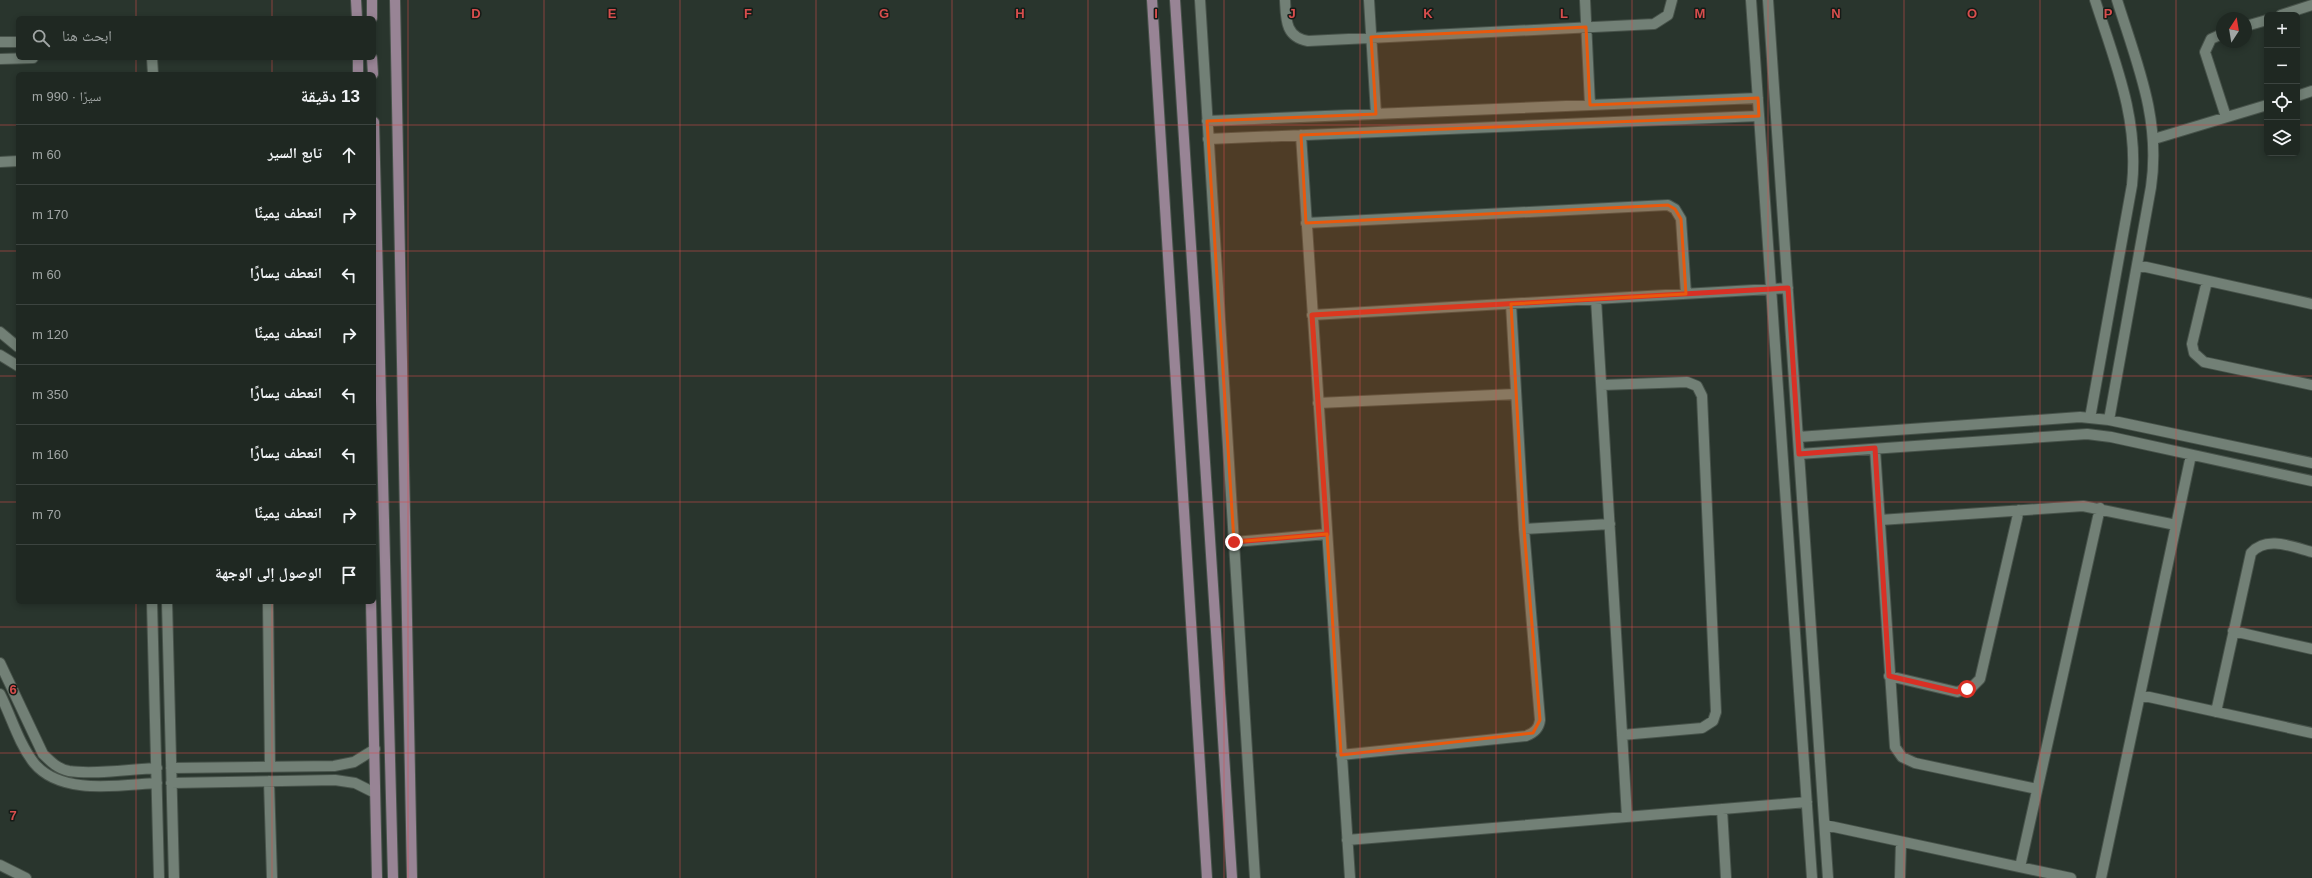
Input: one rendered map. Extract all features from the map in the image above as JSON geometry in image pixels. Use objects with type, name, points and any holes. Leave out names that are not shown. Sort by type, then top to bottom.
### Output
[{"type":"street","points":[[355,16],[356,0]]},
{"type":"street","points":[[372,0],[372,16]]},
{"type":"street","points":[[395,0],[412,878]]},
{"type":"street","points":[[1152,0],[1207,878]]},
{"type":"street","points":[[1175,0],[1232,878]]},
{"type":"street","points":[[1200,0],[1255,878]]},
{"type":"street","points":[[1285,0],[1288,28],[1298,39],[1308,42],[1371,37],[1654,24],[1668,15],[1672,0]]},
{"type":"street","points":[[1369,0],[1376,114]]},
{"type":"street","points":[[1585,0],[1590,105]]},
{"type":"street","points":[[1751,0],[1812,878]]},
{"type":"street","points":[[1768,0],[1828,878]]},
{"type":"street","points":[[2090,418],[2132,185],[2134,157],[2133,129],[2128,102],[2095,0]]},
{"type":"street","points":[[2109,420],[2154,171],[2154,139],[2148,96],[2116,0]]},
{"type":"street","points":[[2290,12],[2312,5]]},
{"type":"street","points":[[2252,24],[2264,21]]},
{"type":"street","points":[[2216,37],[2211,39],[2205,52],[2226,117]]},
{"type":"street","points":[[0,42],[16,42]]},
{"type":"street","points":[[0,59],[16,59]]},
{"type":"street","points":[[152,60],[153,72]]},
{"type":"street","points":[[356,60],[358,72]]},
{"type":"street","points":[[372,60],[373,72]]},
{"type":"street","points":[[2300,95],[2312,91]]},
{"type":"street","points":[[1207,121],[1758,98]]},
{"type":"street","points":[[2154,139],[2264,106]]},
{"type":"street","points":[[1208,139],[1759,116]]},
{"type":"street","points":[[1301,135],[1350,878]]},
{"type":"street","points":[[0,162],[16,161]]},
{"type":"street","points":[[376,202],[393,878]]},
{"type":"street","points":[[1306,223],[1668,205],[1675,209],[1681,219],[1686,294]]},
{"type":"street","points":[[2137,265],[2312,304]]},
{"type":"street","points":[[2207,281],[2192,344],[2196,357],[2204,362],[2312,385]]},
{"type":"street","points":[[1312,315],[1788,288]]},
{"type":"street","points":[[1596,299],[1627,817]]},
{"type":"street","points":[[1341,756],[1526,736],[1536,730],[1540,720],[1524,528],[1511,304]]},
{"type":"street","points":[[0,332],[16,345]]},
{"type":"street","points":[[0,355],[16,365]]},
{"type":"street","points":[[1602,385],[1687,382],[1697,386],[1702,396],[1716,712],[1713,721],[1702,728],[1622,736]]},
{"type":"street","points":[[1318,403],[1516,394]]},
{"type":"street","points":[[1798,436],[2059,417],[2090,418],[2109,420],[2312,464]]},
{"type":"street","points":[[1799,454],[2080,434],[2111,437],[2312,481]]},
{"type":"street","points":[[1875,448],[1893,741],[1902,757],[1915,763],[2038,789]]},
{"type":"street","points":[[2101,878],[2191,455]]},
{"type":"street","points":[[1880,520],[2079,506],[2100,508],[2176,525]]},
{"type":"street","points":[[2020,867],[2100,508]]},
{"type":"street","points":[[1889,676],[1957,692],[1972,687],[1980,679],[2019,510]]},
{"type":"street","points":[[1524,528],[1610,524]]},
{"type":"street","points":[[1234,542],[1327,534]]},
{"type":"street","points":[[2216,712],[2248,558],[2254,549],[2263,544],[2273,543],[2312,552]]},
{"type":"street","points":[[152,604],[159,878]]},
{"type":"street","points":[[167,604],[174,878]]},
{"type":"street","points":[[268,604],[270,767]]},
{"type":"street","points":[[371,604],[377,878]]},
{"type":"street","points":[[2233,631],[2312,649]]},
{"type":"street","points":[[0,663],[43,754],[54,765],[68,771],[83,772],[157,768]]},
{"type":"street","points":[[0,694],[34,763],[48,776],[65,784],[84,786],[157,783]]},
{"type":"street","points":[[2140,695],[2312,733]]},
{"type":"street","points":[[171,768],[334,766],[354,762],[374,749]]},
{"type":"street","points":[[334,766],[335,780]]},
{"type":"street","points":[[171,783],[335,780],[355,783],[375,793]]},
{"type":"street","points":[[269,781],[272,878]]},
{"type":"street","points":[[1347,840],[1807,802]]},
{"type":"street","points":[[1722,809],[1726,878]]},
{"type":"street","points":[[1824,825],[2071,878]]},
{"type":"street","points":[[1900,878],[1901,842]]},
{"type":"street","points":[[0,865],[26,878]]},
{"type":"highlighted area","points":[[1586,27],[1590,105],[1758,98],[1759,116],[1301,135],[1306,223],[1668,205],[1675,209],[1681,219],[1686,294],[1511,304],[1524,529],[1540,720],[1533,733],[1341,755],[1327,534],[1234,542],[1207,121],[1376,114],[1371,37]]},
{"type":"route","points":[[1234,542],[1327,534],[1312,315],[1788,288],[1799,454],[1875,448],[1889,676],[1957,692],[1967,689]]}]
